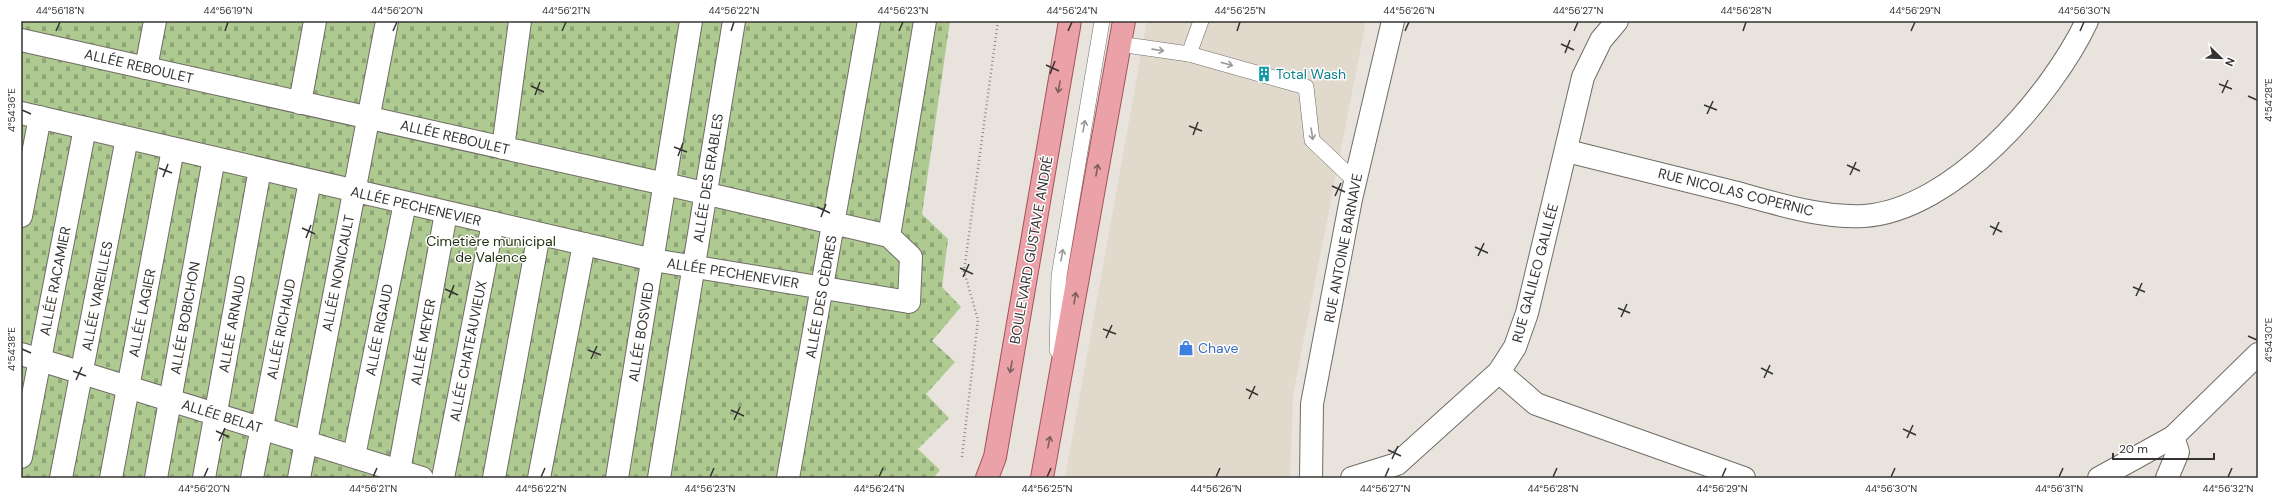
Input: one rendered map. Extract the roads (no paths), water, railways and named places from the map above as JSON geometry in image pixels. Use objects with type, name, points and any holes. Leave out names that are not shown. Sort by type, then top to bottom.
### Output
[{"type":"main road","name":"BOULEVARD GUSTAVE ANDRÉ","points":[[987,478],[995,457],[1070,21]]},
{"type":"main road","points":[[1042,478],[1124,21]]},
{"type":"street","points":[[146,68],[155,21]]},
{"type":"street","points":[[300,102],[315,21]]},
{"type":"street","name":"ALLÉE NONICAULT","points":[[299,478],[386,21]]},
{"type":"street","points":[[503,148],[520,21]]},
{"type":"street","name":"ALLÉE BOSVIED","points":[[617,478],[691,21]]},
{"type":"street","name":"ALLÉE DES ERABLES","points":[[659,478],[734,21]]},
{"type":"street","name":"ALLÉE DES CÈDRES","points":[[788,478],[869,21]]},
{"type":"street","points":[[888,236],[925,21]]},
{"type":"street","name":"RUE ANTOINE BARNAVE","points":[[1311,478],[1312,404],[1356,181],[1393,21]]},
{"type":"street","name":"RUE GALILEO GALILÉE","points":[[1352,478],[1397,464],[1499,372],[1515,347],[1527,313],[1584,77],[1601,40],[1617,21]]},
{"type":"street","name":"RUE NICOLAS COPERNIC","points":[[1567,151],[1812,212],[1864,216],[1903,207],[1954,180],[1994,147],[2044,90],[2087,21]]},
{"type":"street","name":"ALLÉE REBOULET","points":[[21,40],[665,184],[888,236]]},
{"type":"street","points":[[21,216],[31,115]]},
{"type":"street","name":"ALLÉE PECHENEVIER","points":[[31,115],[260,170],[653,260],[909,302],[911,257],[888,236]]},
{"type":"street","name":"ALLÉE RACAMIER","points":[[21,457],[30,357],[86,128]]},
{"type":"street","name":"ALLÉE VAREILLES","points":[[62,478],[127,138]]},
{"type":"street","name":"ALLÉE LAGIER","points":[[111,478],[173,149]]},
{"type":"street","name":"ALLÉE BOBICHON","points":[[156,478],[214,158]]},
{"type":"street","name":"ALLÉE ARNAUD","points":[[204,478],[260,170]]},
{"type":"street","name":"ALLÉE RICHAUD","points":[[252,478],[310,181]]},
{"type":"street","name":"ALLÉE RIGAUD","points":[[354,456],[405,203]]},
{"type":"street","name":"ALLÉE MEYER","points":[[399,471],[446,212]]},
{"type":"street","name":"ALLÉE CHATEAUVIEUX","points":[[443,478],[493,223]]},
{"type":"street","points":[[494,478],[539,234]]},
{"type":"street","points":[[539,478],[584,244]]},
{"type":"street","points":[[2099,478],[2173,437],[2258,354]]},
{"type":"street","name":"ALLÉE BELAT","points":[[30,357],[422,478]]},
{"type":"street","points":[[1499,372],[1536,404],[1744,478]]},
{"type":"street","points":[[2167,478],[2178,452],[2173,437]]},
{"type":"lane","points":[[1056,405],[1059,276],[1102,21]]},
{"type":"lane","points":[[1189,54],[1201,21]]},
{"type":"lane","points":[[1120,44],[1189,54],[1306,87],[1312,140],[1356,181]]},
{"type":"place","name":"Total Wash","points":[[1264,74]]},
{"type":"place","name":"Chave","points":[[1186,348]]},
{"type":"park label","name":"Cimetière municipal de Valence","points":[[491,250]]}]
